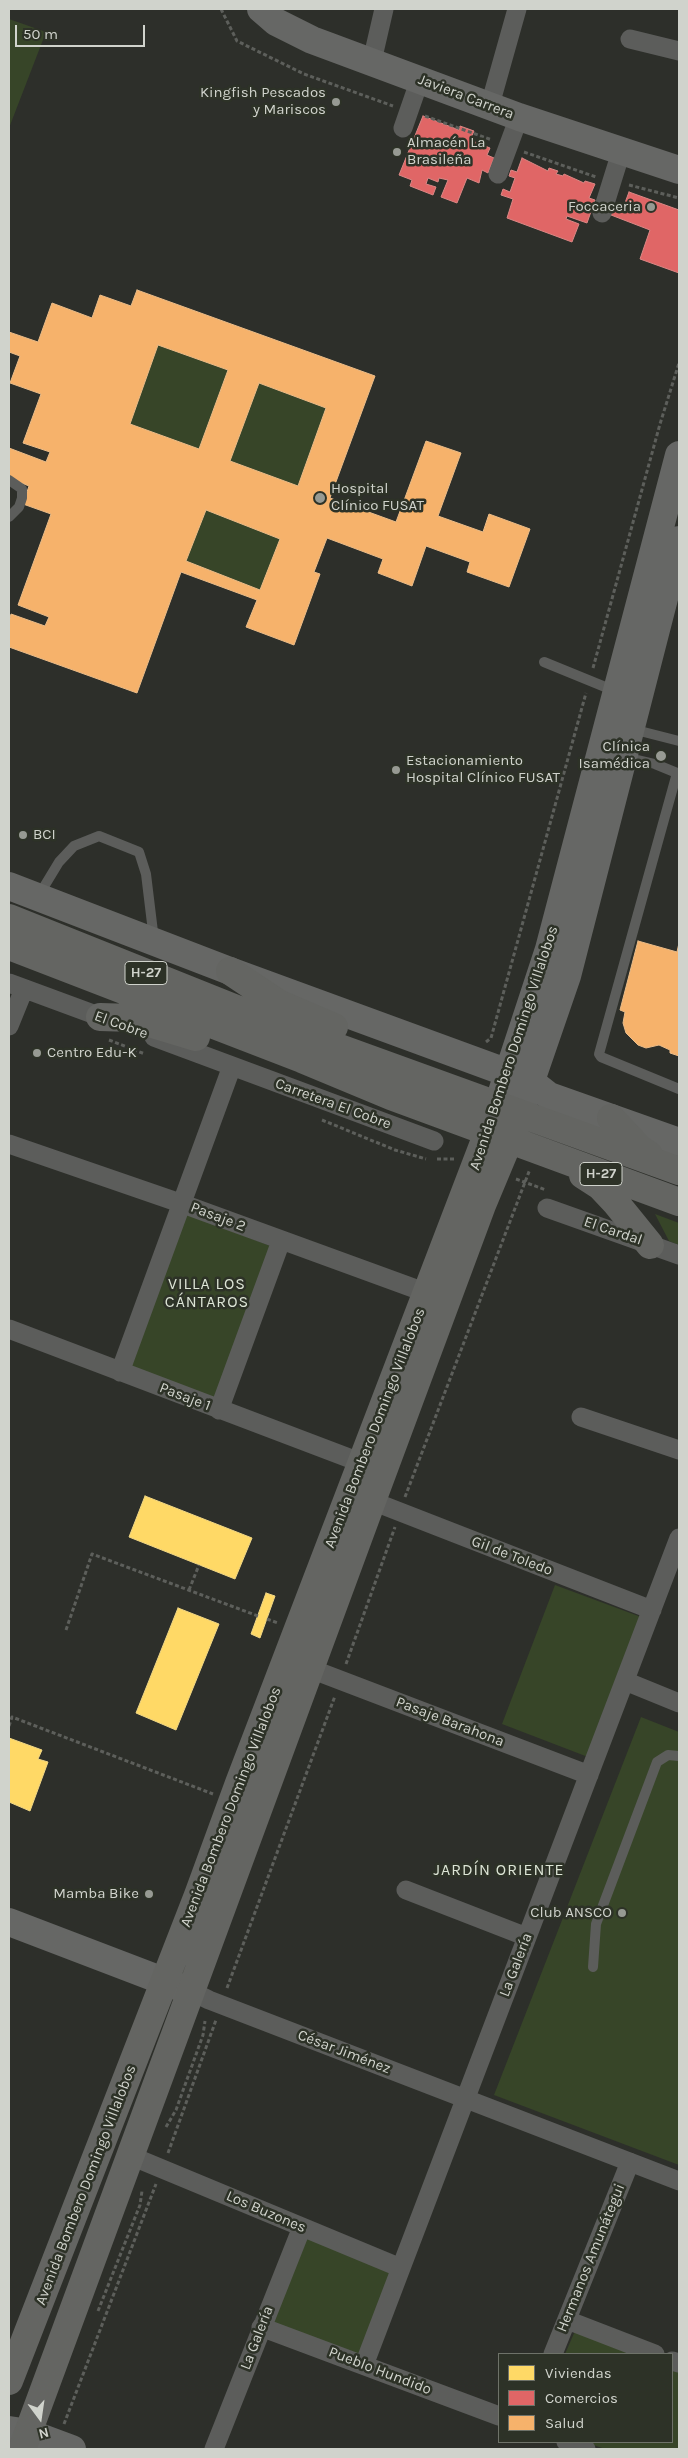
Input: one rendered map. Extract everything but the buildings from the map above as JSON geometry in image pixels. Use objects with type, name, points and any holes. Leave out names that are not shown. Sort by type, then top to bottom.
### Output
[{"type":"main road","name":"H-27","points":[[9,918],[284,1028],[673,1169]]},
{"type":"main road","name":"H-27","points":[[9,946],[302,1059],[391,1096],[679,1202]]},
{"type":"main road","points":[[230,971],[278,1003],[362,1040],[392,1067]]},
{"type":"main road","points":[[100,1017],[133,1018],[270,1059],[302,1059]]},
{"type":"main road","name":"Avenida Bombero Domingo Villalobos","points":[[20,2437],[131,2156],[482,1206],[500,1136],[509,1110]]},
{"type":"main road","points":[[610,1118],[640,1149],[673,1169]]},
{"type":"main road","name":"Avenida Bombero Domingo Villalobos","points":[[9,2381],[165,1981],[427,1293],[500,1136]]},
{"type":"main road","points":[[562,1160],[600,1186],[650,1244]]},
{"type":"street","name":"Javiera Carrera","points":[[261,9],[276,22],[292,32],[519,117],[679,170]]},
{"type":"street","points":[[372,61],[384,9]]},
{"type":"street","points":[[490,105],[517,9]]},
{"type":"street","points":[[630,39],[679,51]]},
{"type":"street","points":[[402,128],[420,80]]},
{"type":"street","points":[[498,174],[519,117]]},
{"type":"street","points":[[602,213],[621,152]]},
{"type":"street","name":"Avenida Bombero Domingo Villalobos","points":[[613,754],[631,729],[679,455]]},
{"type":"street","name":"Avenida Bombero Domingo Villalobos","points":[[509,1110],[549,949],[613,754],[616,692],[661,566],[679,540]]},
{"type":"street","points":[[9,886],[230,971],[518,1077],[549,1096],[679,1142]]},
{"type":"street","points":[[9,1026],[16,986]]},
{"type":"street","name":"El Cobre","points":[[16,986],[232,1066]]},
{"type":"street","points":[[120,1372],[232,1066]]},
{"type":"street","name":"Carretera El Cobre","points":[[232,1066],[434,1141]]},
{"type":"street","name":"Pasaje 2","points":[[9,1144],[183,1204],[427,1293]]},
{"type":"street","name":"El Cardal","points":[[546,1208],[679,1255]]},
{"type":"street","points":[[219,1410],[281,1241]]},
{"type":"street","name":"Pasaje 1","points":[[9,1329],[362,1463]]},
{"type":"street","points":[[581,1417],[679,1450]]},
{"type":"street","name":"Gil de Toledo","points":[[372,1501],[652,1610]]},
{"type":"street","name":"La Galería","points":[[364,2365],[679,1538]]},
{"type":"street","name":"Pasaje Barahona","points":[[311,1669],[589,1775]]},
{"type":"street","points":[[625,1681],[679,1703]]},
{"type":"street","points":[[406,1890],[527,1937]]},
{"type":"street","name":"César Jiménez","points":[[9,1922],[679,2180]]},
{"type":"street","name":"Los Buzones","points":[[131,2156],[401,2268]]},
{"type":"street","name":"Hermanos Amunátegui","points":[[553,2353],[630,2162]]},
{"type":"street","name":"La Galería","points":[[214,2449],[302,2227]]},
{"type":"street","points":[[567,2320],[653,2353]]},
{"type":"street","name":"Pueblo Hundido","points":[[261,2327],[498,2416]]},
{"type":"street","points":[[20,2437],[65,2446]]},
{"type":"street","points":[[569,2443],[586,2449]]},
{"type":"lane","points":[[9,480],[22,489],[22,498],[19,507],[9,517]]},
{"type":"lane","points":[[544,662],[616,692]]},
{"type":"lane","points":[[631,729],[679,741]]},
{"type":"lane","points":[[613,754],[655,764],[677,773],[599,1054],[601,1058],[679,1089]]},
{"type":"lane","points":[[38,896],[58,862],[74,846],[99,836],[139,852],[146,874],[154,941]]},
{"type":"lane","points":[[593,1967],[596,1924],[656,1762],[668,1755],[679,1756]]},
{"type":"path","points":[[221,9],[237,41],[312,77],[495,141]]},
{"type":"path","points":[[523,151],[598,177]]},
{"type":"path","points":[[625,184],[679,198]]},
{"type":"path","points":[[478,1046],[491,1038],[660,424],[679,363]]},
{"type":"path","points":[[65,2446],[162,2168],[341,1680],[415,1465],[533,1161]]},
{"type":"path","points":[[66,1630],[92,1554],[258,1616]]},
{"type":"path","points":[[189,1590],[199,1565]]},
{"type":"path","points":[[9,1726],[12,1717],[220,1797]]},
{"type":"green space","points":[[9,19],[46,32],[9,128]]},
{"type":"green space","points":[[158,345],[228,370],[199,449],[130,424]]},
{"type":"green space","points":[[259,383],[326,408],[298,486],[230,461]]},
{"type":"green space","points":[[206,510],[280,539],[260,590],[186,561]]},
{"type":"green space","points":[[183,1213],[276,1248],[218,1404],[124,1369]]},
{"type":"green space","points":[[655,1214],[679,1223],[679,1245],[669,1241]]},
{"type":"green space","points":[[555,1585],[641,1617],[588,1757],[502,1724]]},
{"type":"green space","name":"Club ANSCO","points":[[641,1717],[679,1732],[679,2165],[494,2095]]},
{"type":"green space","points":[[305,2234],[393,2272],[359,2358],[270,2324]]},
{"type":"green space","points":[[575,2331],[631,2353],[565,2353]]},
{"type":"green space","points":[[673,2369],[679,2372],[679,2449],[605,2449],[588,2443],[673,2443]]},
{"type":"place","name":"Kingfish Pescados y Mariscos","points":[[336,102]]},
{"type":"place","name":"Almacén La Brasileña","points":[[397,152]]},
{"type":"place","name":"Foccaceria","points":[[651,207]]},
{"type":"place","name":"Hospital Clínico FUSAT","points":[[320,498]]},
{"type":"place","name":"Clínica Isamédica","points":[[661,756]]},
{"type":"place","name":"Estacionamiento Hospital Clínico FUSAT","points":[[396,770]]},
{"type":"place","name":"BCI","points":[[23,835]]},
{"type":"place","name":"Centro Edu-K","points":[[37,1053]]},
{"type":"place","name":"Mamba Bike","points":[[149,1894]]},
{"type":"place","name":"Club ANSCO","points":[[622,1913]]},
{"type":"district","name":"VILLA LOS CÁNTAROS","points":[[207,1293]]},
{"type":"district","name":"JARDÍN ORIENTE","points":[[499,1870]]}]
